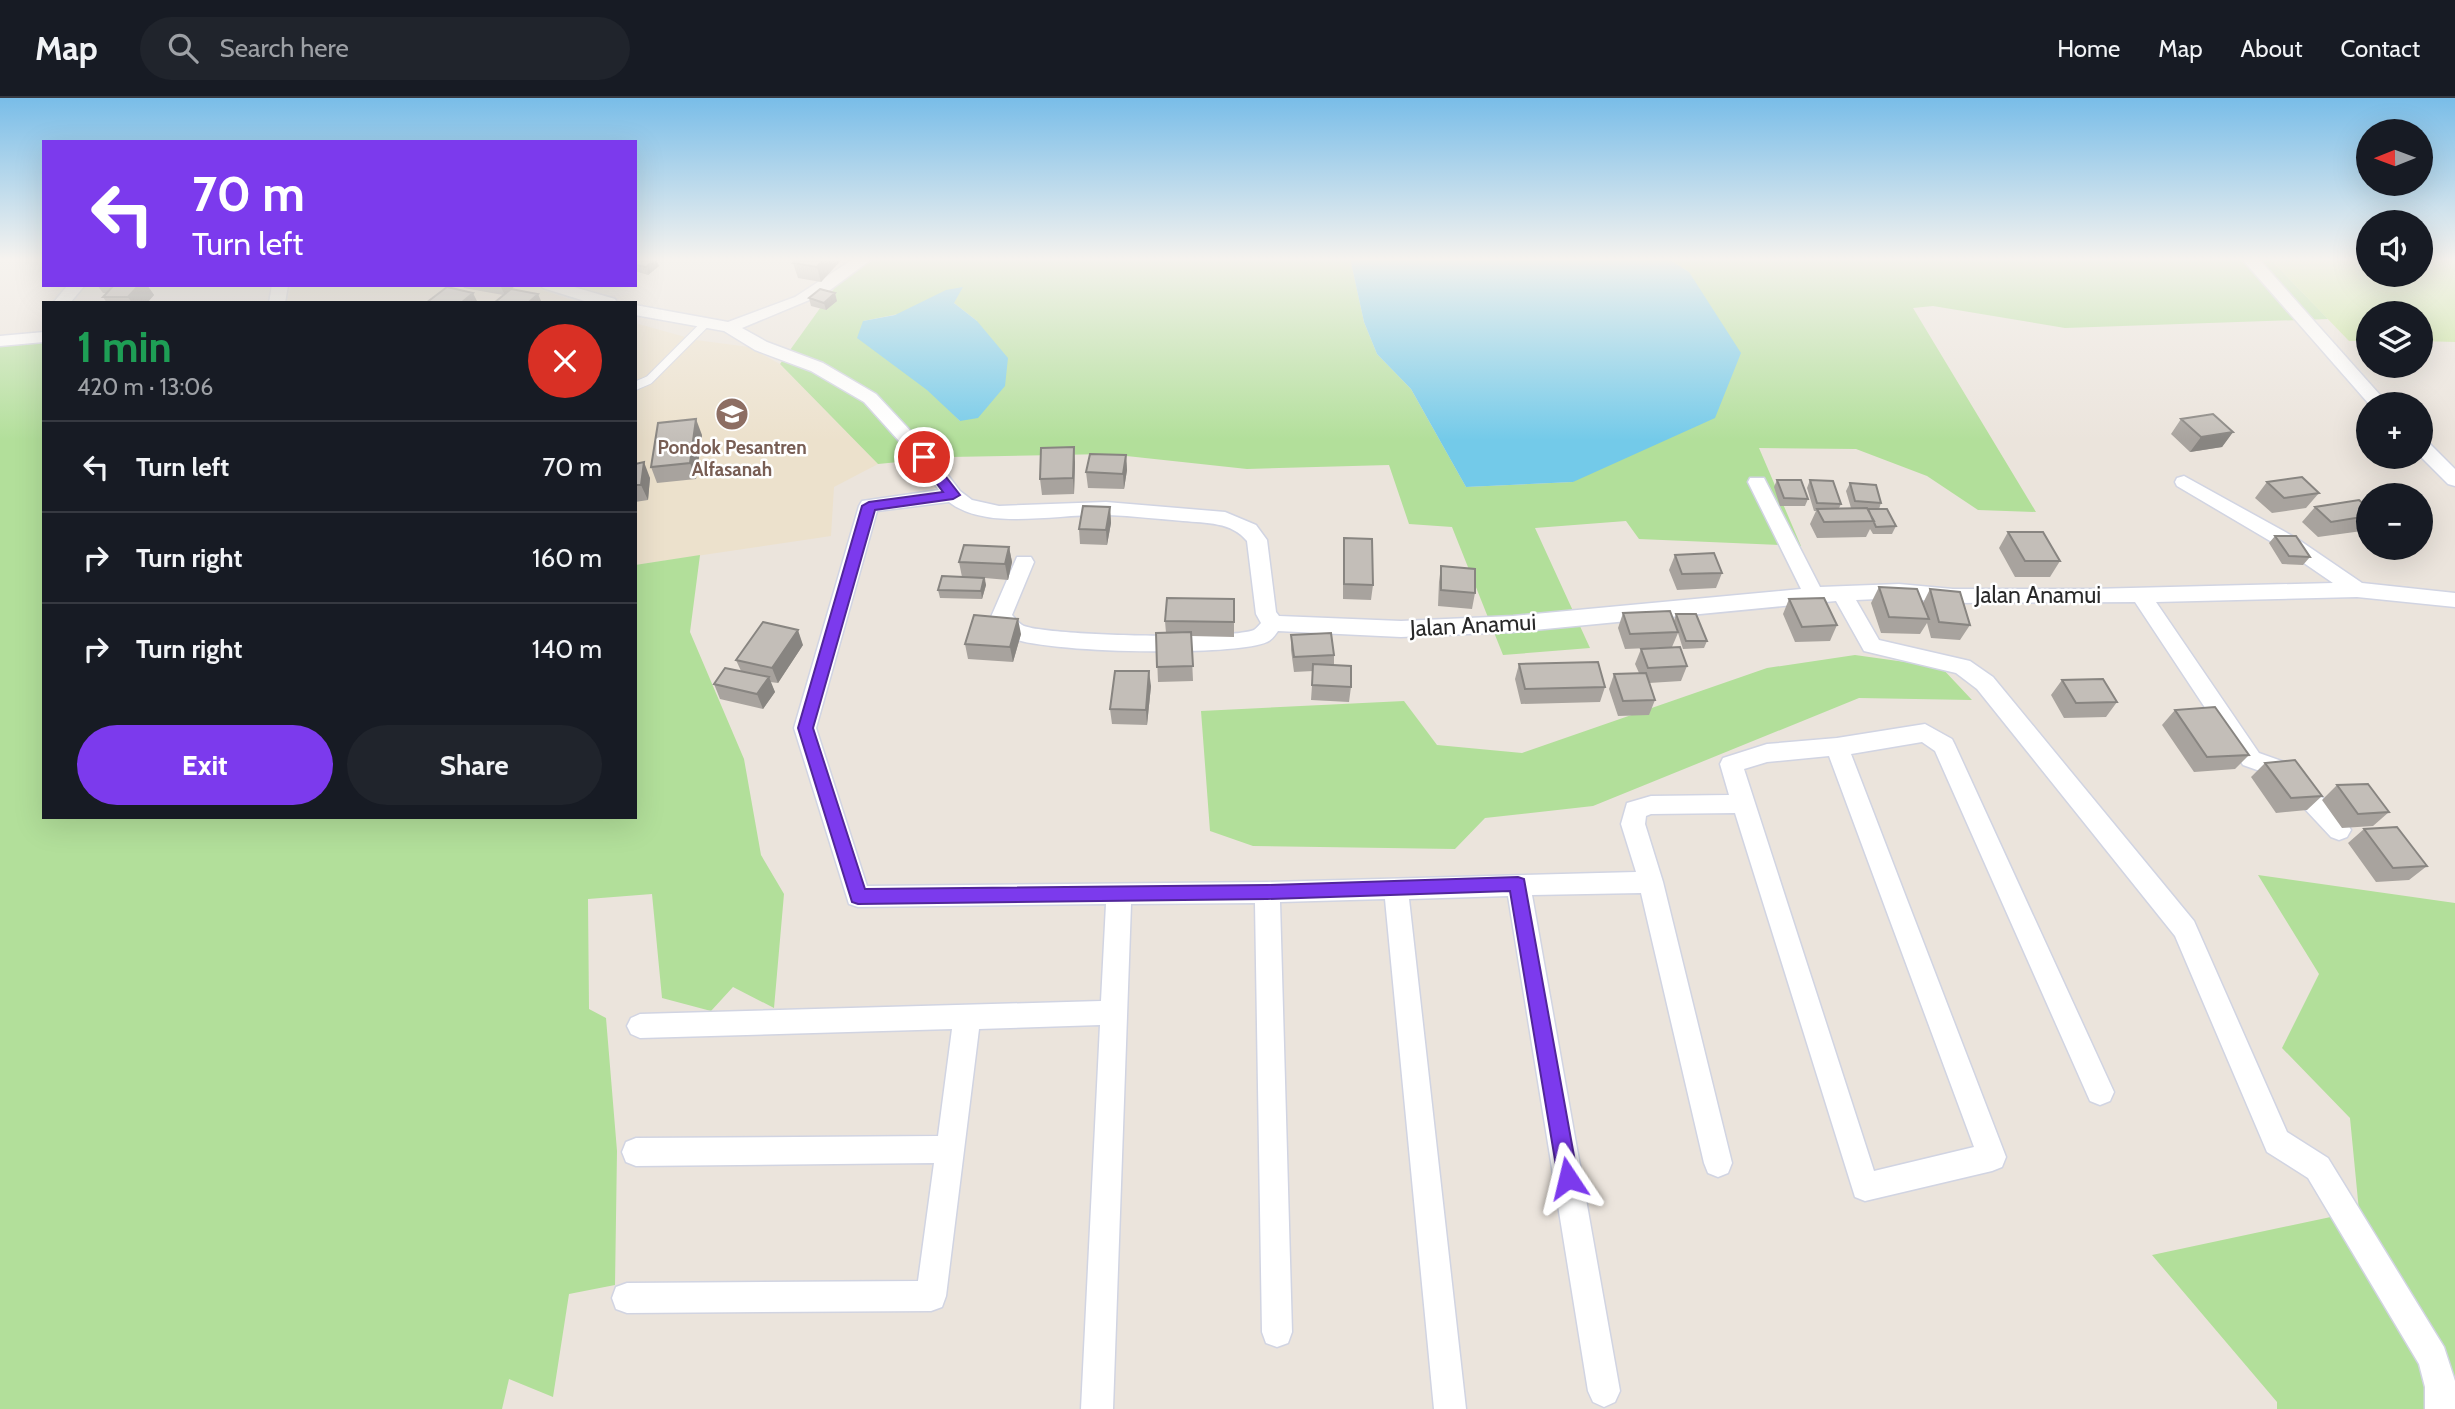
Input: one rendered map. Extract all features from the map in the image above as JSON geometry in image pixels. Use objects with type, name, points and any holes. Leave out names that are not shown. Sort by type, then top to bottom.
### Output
[{"type":"street","points":[[677,319],[729,327],[750,319]]},
{"type":"street","points":[[2305,319],[2346,372],[2367,392]]},
{"type":"street","points":[[729,327],[761,346],[817,367],[870,398],[924,457],[953,495],[966,505],[999,512],[1105,508],[1225,518],[1249,530],[1256,540],[1266,614],[1273,623],[1262,636],[1227,642],[1103,642],[1041,637],[1015,631],[1001,617],[1024,562]]},
{"type":"street","points":[[0,341],[36,338]]},
{"type":"street","points":[[2433,458],[2455,480]]},
{"type":"street","points":[[1757,482],[1814,595]]},
{"type":"street","points":[[2184,482],[2289,543],[2357,590]]},
{"type":"street","points":[[953,495],[869,506],[806,728],[858,897],[1267,892],[1651,882]]},
{"type":"street","name":"Jalan Anamui","points":[[1273,623],[1401,629],[1501,625],[1814,595],[1899,591],[1953,596],[2357,590],[2455,600]]},
{"type":"street","points":[[1842,593],[1872,646],[1962,667],[1985,683],[2185,929],[2277,1142],[2318,1168],[2433,1358],[2441,1387],[2441,1409]]},
{"type":"street","points":[[2140,594],[2251,759],[2282,770],[2339,830]]},
{"type":"street","points":[[1837,747],[1992,1157],[1865,1187],[1731,764],[1766,753],[1837,747],[1925,733],[1944,745],[2100,1092]]},
{"type":"street","points":[[1718,1163],[1651,882],[1633,824],[1635,810],[1651,805],[1743,804]]},
{"type":"street","points":[[1518,884],[1604,1391]]},
{"type":"street","points":[[1396,888],[1450,1409]]},
{"type":"street","points":[[1267,892],[1277,1332]]},
{"type":"street","points":[[1097,1409],[1119,894]]},
{"type":"street","points":[[640,1026],[1114,1013]]},
{"type":"street","points":[[627,1298],[930,1296],[967,1018]]},
{"type":"street","points":[[636,1152],[950,1149]]},
{"type":"lane","points":[[637,385],[649,380],[704,325]]},
{"type":"shaded area","name":"Pondok Pesantren Alfasanah","points":[[637,324],[696,340],[749,347],[780,364],[878,464],[834,487],[831,536],[637,565]]},
{"type":"green space","points":[[812,319],[872,319],[863,321],[960,421],[977,321],[975,319],[1363,319],[1377,354],[1411,389],[1466,487],[1573,482],[1663,319],[1920,319],[2036,512],[1978,510],[1927,476],[1856,449],[1759,448],[1801,546],[1639,539],[1626,521],[1535,528],[1590,648],[1503,655],[1452,527],[1409,524],[1389,465],[1247,469],[1108,454],[950,457],[878,464],[780,364]]},
{"type":"green space","points":[[2012,319],[2323,319],[2065,328]]},
{"type":"green space","points":[[2328,319],[2356,319],[2356,341],[2349,341]]},
{"type":"green space","points":[[2433,319],[2455,319],[2455,342],[2433,341]]},
{"type":"green space","points":[[42,340],[42,819],[637,819],[637,565],[700,555],[690,632],[744,759],[761,855],[784,894],[774,1008],[733,987],[711,1011],[662,998],[652,894],[588,899],[589,1009],[606,1018],[617,1151],[615,1285],[569,1294],[553,1397],[509,1379],[502,1409],[0,1409],[0,344]]},
{"type":"green space","points":[[1855,655],[1941,667],[1972,700],[1859,698],[1593,806],[1485,818],[1455,849],[1253,846],[1210,831],[1201,711],[1404,701],[1437,745],[1522,753],[1767,668]]},
{"type":"green space","points":[[2258,875],[2455,903],[2455,1409],[2277,1409],[2277,1402],[2152,1255],[2359,1211],[2350,1118],[2282,1048],[2319,974]]},
{"type":"water","points":[[975,319],[1008,358],[1005,386],[978,418],[960,421],[927,390],[857,338],[863,321]]},
{"type":"water","points":[[1363,319],[1719,319],[1741,353],[1715,418],[1573,482],[1466,487],[1411,389],[1377,354]]},
{"type":"building","points":[[2213,414],[2233,432],[2201,437],[2181,419]]},
{"type":"building","points":[[696,419],[690,463],[651,467],[658,423]]},
{"type":"building","points":[[1074,447],[1073,478],[1040,479],[1041,448]]},
{"type":"building","points":[[1090,454],[1126,455],[1123,474],[1086,472]]},
{"type":"building","points":[[644,462],[641,485],[637,485],[637,464]]},
{"type":"building","points":[[2302,477],[2319,493],[2284,498],[2267,482]]},
{"type":"building","points":[[1777,480],[1801,480],[1808,499],[1784,498]]},
{"type":"building","points":[[1810,480],[1833,481],[1841,504],[1817,503]]},
{"type":"building","points":[[1850,483],[1876,485],[1881,503],[1855,501]]},
{"type":"building","points":[[2356,500],[2356,518],[2331,522],[2315,507]]},
{"type":"building","points":[[1083,506],[1110,507],[1106,530],[1079,529]]},
{"type":"building","points":[[1867,508],[1874,521],[1824,522],[1817,509]]},
{"type":"building","points":[[1868,509],[1887,509],[1896,526],[1876,527]]},
{"type":"building","points":[[2008,532],[2043,532],[2060,561],[2025,561]]},
{"type":"building","points":[[2275,536],[2296,536],[2310,557],[2289,556]]},
{"type":"building","points":[[1344,538],[1372,539],[1373,585],[1344,584]]},
{"type":"building","points":[[964,545],[1009,547],[1005,564],[959,562]]},
{"type":"building","points":[[1714,553],[1722,573],[1682,574],[1675,555]]},
{"type":"building","points":[[1441,566],[1475,569],[1475,593],[1441,590]]},
{"type":"building","points":[[942,576],[984,578],[981,591],[938,590]]},
{"type":"building","points":[[1879,587],[1917,589],[1929,619],[1889,617]]},
{"type":"building","points":[[1930,589],[1960,592],[1970,625],[1939,622]]},
{"type":"building","points":[[1167,598],[1234,599],[1234,622],[1165,621]]},
{"type":"building","points":[[1824,598],[1837,625],[1802,627],[1789,599]]},
{"type":"building","points":[[1670,611],[1678,632],[1630,634],[1623,613]]},
{"type":"building","points":[[1676,614],[1696,614],[1707,641],[1686,641]]},
{"type":"building","points":[[974,615],[1018,619],[1010,647],[965,644]]},
{"type":"building","points":[[763,622],[798,630],[772,668],[736,660]]},
{"type":"building","points":[[1191,632],[1193,666],[1157,667],[1156,633]]},
{"type":"building","points":[[1331,633],[1334,655],[1294,657],[1291,635]]},
{"type":"building","points":[[1680,647],[1687,666],[1648,668],[1641,649]]},
{"type":"building","points":[[1598,662],[1605,687],[1525,689],[1519,664]]},
{"type":"building","points":[[1313,664],[1351,666],[1351,687],[1312,685]]},
{"type":"building","points":[[725,668],[769,677],[757,694],[714,684]]},
{"type":"building","points":[[1115,671],[1149,671],[1146,710],[1110,709]]},
{"type":"building","points":[[1646,673],[1655,700],[1623,701],[1614,674]]},
{"type":"building","points":[[2103,679],[2117,702],[2076,703],[2062,680]]},
{"type":"building","points":[[2215,707],[2249,755],[2207,757],[2175,710]]},
{"type":"building","points":[[2295,760],[2322,796],[2291,798],[2265,763]]},
{"type":"building","points":[[2368,784],[2389,812],[2358,814],[2337,785]]},
{"type":"building","points":[[2397,827],[2427,866],[2393,868],[2364,829]]},
{"type":"place","name":"Pondok Pesantren Alfasanah","points":[[732,414]]},
{"type":"route","points":[[924,457],[953,495],[869,506],[806,728],[858,897],[1267,892],[1518,884],[1568,1178]]}]
